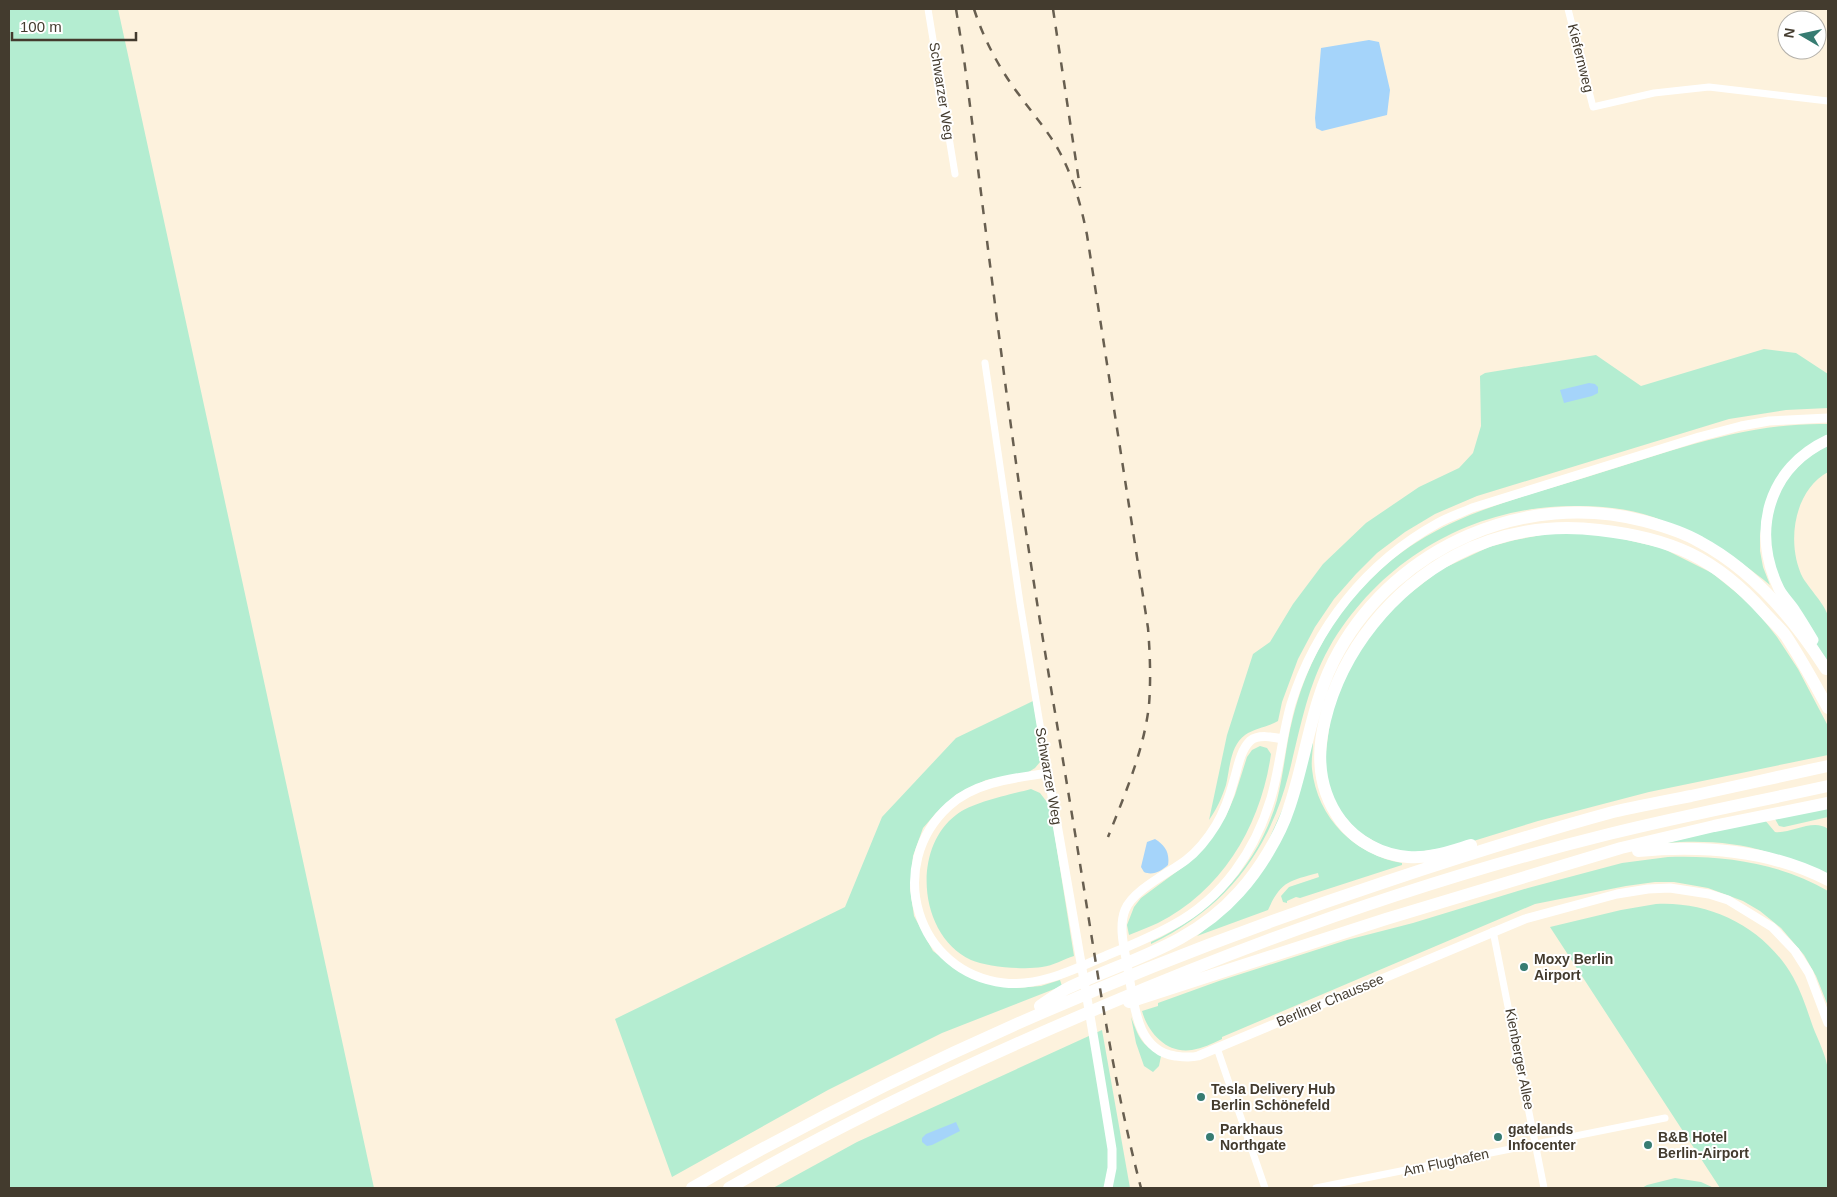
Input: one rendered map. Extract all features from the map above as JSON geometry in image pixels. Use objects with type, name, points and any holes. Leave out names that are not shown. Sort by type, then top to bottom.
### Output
[{"type":"highway","points":[[1827,672],[1814,642],[1776,583],[1768,558],[1765,529],[1770,502],[1777,486],[1788,470],[1809,450],[1828,440]]},
{"type":"highway","points":[[1137,966],[1179,940],[1217,912],[1238,893],[1255,871],[1272,844],[1289,809],[1317,700],[1330,667],[1354,626],[1371,604],[1401,576],[1427,556],[1449,543],[1502,523],[1535,516],[1573,512],[1613,514],[1682,533],[1717,552],[1769,594],[1787,613],[1827,672]]},
{"type":"highway","points":[[1566,825],[1520,832],[1432,856],[1408,857],[1383,852],[1358,838],[1336,814],[1324,790],[1319,764],[1322,734],[1331,700],[1348,659],[1380,616],[1401,594],[1437,566],[1470,548],[1533,529],[1562,527],[1631,534],[1677,548],[1707,562],[1738,586],[1757,604],[1784,634],[1828,708]]},
{"type":"highway","points":[[692,1188],[866,1094],[1009,1026],[1067,995],[1137,966],[1428,867],[1566,825],[1618,811],[1828,766]]},
{"type":"highway","points":[[1142,994],[1210,962],[1292,931],[1462,875],[1608,834],[1828,786]]},
{"type":"highway","points":[[729,1188],[854,1121],[1007,1047],[1073,1019],[1142,994],[1620,848],[1714,826],[1828,803]]},
{"type":"highway","points":[[1512,882],[1637,852],[1669,848],[1729,851],[1766,858],[1787,863],[1828,880]]},
{"type":"street","name":"Schwarzer Weg","points":[[928,9],[955,174]]},
{"type":"street","name":"Kiefernweg","points":[[1568,9],[1593,107],[1654,93],[1709,87],[1828,101]]},
{"type":"street","name":"Schwarzer Weg","points":[[986,363],[1018,585],[1048,773],[1112,1149],[1112,1168],[1108,1188]]},
{"type":"street","points":[[1048,773],[1006,780],[972,790],[949,806],[931,827],[919,850],[914,891],[921,920],[928,934],[940,950],[954,963],[970,973],[987,980],[1005,983],[1032,982],[1063,974],[1176,924],[1213,896],[1239,867],[1259,831],[1268,805],[1291,705],[1314,648],[1338,609],[1360,583],[1382,562],[1411,540],[1440,522],[1472,508],[1708,435],[1769,421],[1828,418]]},
{"type":"street","name":"Berliner Chaussee","points":[[1283,739],[1260,737],[1251,741],[1243,752],[1227,801],[1217,823],[1204,842],[1188,859],[1133,897],[1125,910],[1122,924],[1136,1016],[1145,1037],[1157,1049],[1176,1056],[1193,1057],[1493,930],[1540,914],[1625,893],[1670,888],[1709,894],[1728,900],[1744,908],[1772,927],[1794,951],[1809,973],[1828,1023]]},
{"type":"street","name":"Kienberger Allee","points":[[1493,930],[1544,1188]]},
{"type":"street","points":[[1218,1048],[1265,1188]]},
{"type":"street","name":"Am Flughafen","points":[[1316,1188],[1666,1118]]},
{"type":"green space","points":[[9,9],[118,9],[374,1188],[9,1188]]},
{"type":"green space","points":[[1764,349],[1796,353],[1828,374],[1828,408],[1786,410],[1729,419],[1477,496],[1435,514],[1405,532],[1377,553],[1334,599],[1315,627],[1298,659],[1282,702],[1278,721],[1245,735],[1236,745],[1231,758],[1226,785],[1217,807],[1209,820],[1227,735],[1253,654],[1270,642],[1293,604],[1323,564],[1366,523],[1419,487],[1459,468],[1473,453],[1481,426],[1480,376],[1485,373],[1596,355],[1641,386]]},
{"type":"green space","points":[[1828,424],[1828,435],[1814,443],[1764,508],[1760,551],[1763,567],[1770,585],[1729,554],[1685,530],[1644,514],[1598,507],[1541,508],[1504,515],[1469,526],[1435,542],[1404,563],[1376,588],[1350,616],[1321,663],[1305,709],[1280,802],[1256,853],[1222,895],[1201,914],[1177,930],[1151,944],[1151,942],[1173,931],[1212,902],[1230,885],[1245,866],[1269,823],[1277,800],[1295,708],[1304,681],[1316,655],[1329,631],[1350,602],[1375,575],[1402,552],[1457,520],[1522,497],[1676,449],[1766,428]]},
{"type":"green space","points":[[1828,445],[1828,472],[1816,481],[1807,492],[1800,505],[1794,535],[1798,565],[1803,578],[1827,612],[1829,621],[1828,663],[1788,599],[1771,560],[1770,521],[1779,493],[1790,475],[1807,458]]},
{"type":"green space","points":[[1552,533],[1597,533],[1662,548],[1712,573],[1758,613],[1777,637],[1798,669],[1828,726],[1828,755],[1649,792],[1538,821],[1454,847],[1408,853],[1384,847],[1357,831],[1334,804],[1324,767],[1331,714],[1346,674],[1368,637],[1399,602],[1440,570],[1489,547]]},
{"type":"green space","points":[[1033,701],[1042,753],[1040,762],[1027,773],[986,780],[957,794],[936,813],[923,828],[913,856],[910,888],[914,916],[933,951],[961,972],[986,983],[1015,988],[1041,986],[1060,980],[1062,986],[942,1033],[828,1090],[672,1177],[615,1019],[845,907],[882,817],[956,738]]},
{"type":"green space","points":[[1313,742],[1312,766],[1315,787],[1330,818],[1354,843],[1369,852],[1385,859],[1402,863],[1402,865],[1300,898],[1296,897],[1287,901],[1287,903],[1283,902],[1281,896],[1289,887],[1319,877],[1318,873],[1300,878],[1287,884],[1277,893],[1268,910],[1197,936],[1225,913],[1245,892]]},
{"type":"green space","points":[[1260,746],[1267,748],[1271,754],[1266,780],[1248,830],[1235,853],[1220,874],[1202,893],[1158,923],[1129,935],[1127,925],[1134,907],[1141,898],[1187,864],[1226,816],[1247,757],[1252,750]]},
{"type":"green space","points":[[1031,789],[1040,793],[1050,806],[1074,956],[1050,965],[1035,968],[1006,967],[971,960],[954,948],[940,932],[932,913],[927,891],[927,869],[932,849],[942,830],[963,810],[992,799]]},
{"type":"green space","points":[[1828,806],[1828,817],[1784,827],[1779,826],[1775,819]]},
{"type":"green space","points":[[1764,819],[1775,832],[1816,825],[1828,829],[1828,876],[1783,857],[1743,846],[1704,842],[1666,843]]},
{"type":"green space","points":[[1668,857],[1730,859],[1771,867],[1810,881],[1828,891],[1828,1006],[1816,976],[1804,955],[1781,928],[1760,911],[1743,901],[1708,888],[1674,882],[1655,882],[1535,904],[1222,1037],[1222,1039],[1214,1043],[1196,1049],[1174,1049],[1167,1045],[1154,1034],[1142,1011],[1158,1006],[1158,1003],[1219,981],[1347,940],[1622,863]]},
{"type":"green space","points":[[1656,904],[1677,904],[1697,907],[1735,921],[1768,944],[1793,977],[1802,995],[1824,1053],[1828,1070],[1828,1188],[1720,1188],[1550,927],[1621,910]]},
{"type":"green space","points":[[1131,1017],[1142,1040],[1149,1048],[1161,1056],[1159,1066],[1153,1072],[1144,1066],[1136,1043]]},
{"type":"green space","points":[[1102,1030],[1130,1188],[773,1188],[857,1142]]},
{"type":"green space","points":[[1675,1178],[1701,1182],[1714,1188],[1642,1188]]},
{"type":"water","points":[[1369,40],[1379,42],[1390,90],[1387,115],[1322,131],[1316,128],[1315,118],[1321,48]]},
{"type":"water","points":[[1589,383],[1595,384],[1598,387],[1598,393],[1564,403],[1560,390]]},
{"type":"water","points":[[1155,839],[1166,850],[1168,865],[1157,872],[1147,873],[1141,867],[1147,842]]},
{"type":"water","points":[[956,1122],[960,1131],[932,1145],[927,1146],[922,1142],[922,1138],[926,1134]]},
{"type":"railway","points":[[956,9],[1013,443],[1034,580],[1111,1054],[1141,1188]]},
{"type":"railway","points":[[974,9],[999,65],[1058,149],[1076,191],[1087,235],[1148,628],[1150,656],[1149,705],[1143,739],[1133,772],[1108,837]]},
{"type":"railway","points":[[1053,9],[1080,188]]},
{"type":"place","name":"Moxy Berlin Airport","points":[[1524,967]]},
{"type":"place","name":"Tesla Delivery Hub Berlin Schönefeld","points":[[1201,1097]]},
{"type":"place","name":"Parkhaus Northgate","points":[[1210,1137]]},
{"type":"place","name":"gatelands Infocenter","points":[[1498,1137]]},
{"type":"place","name":"B&B Hotel Berlin-Airport","points":[[1648,1145]]}]
